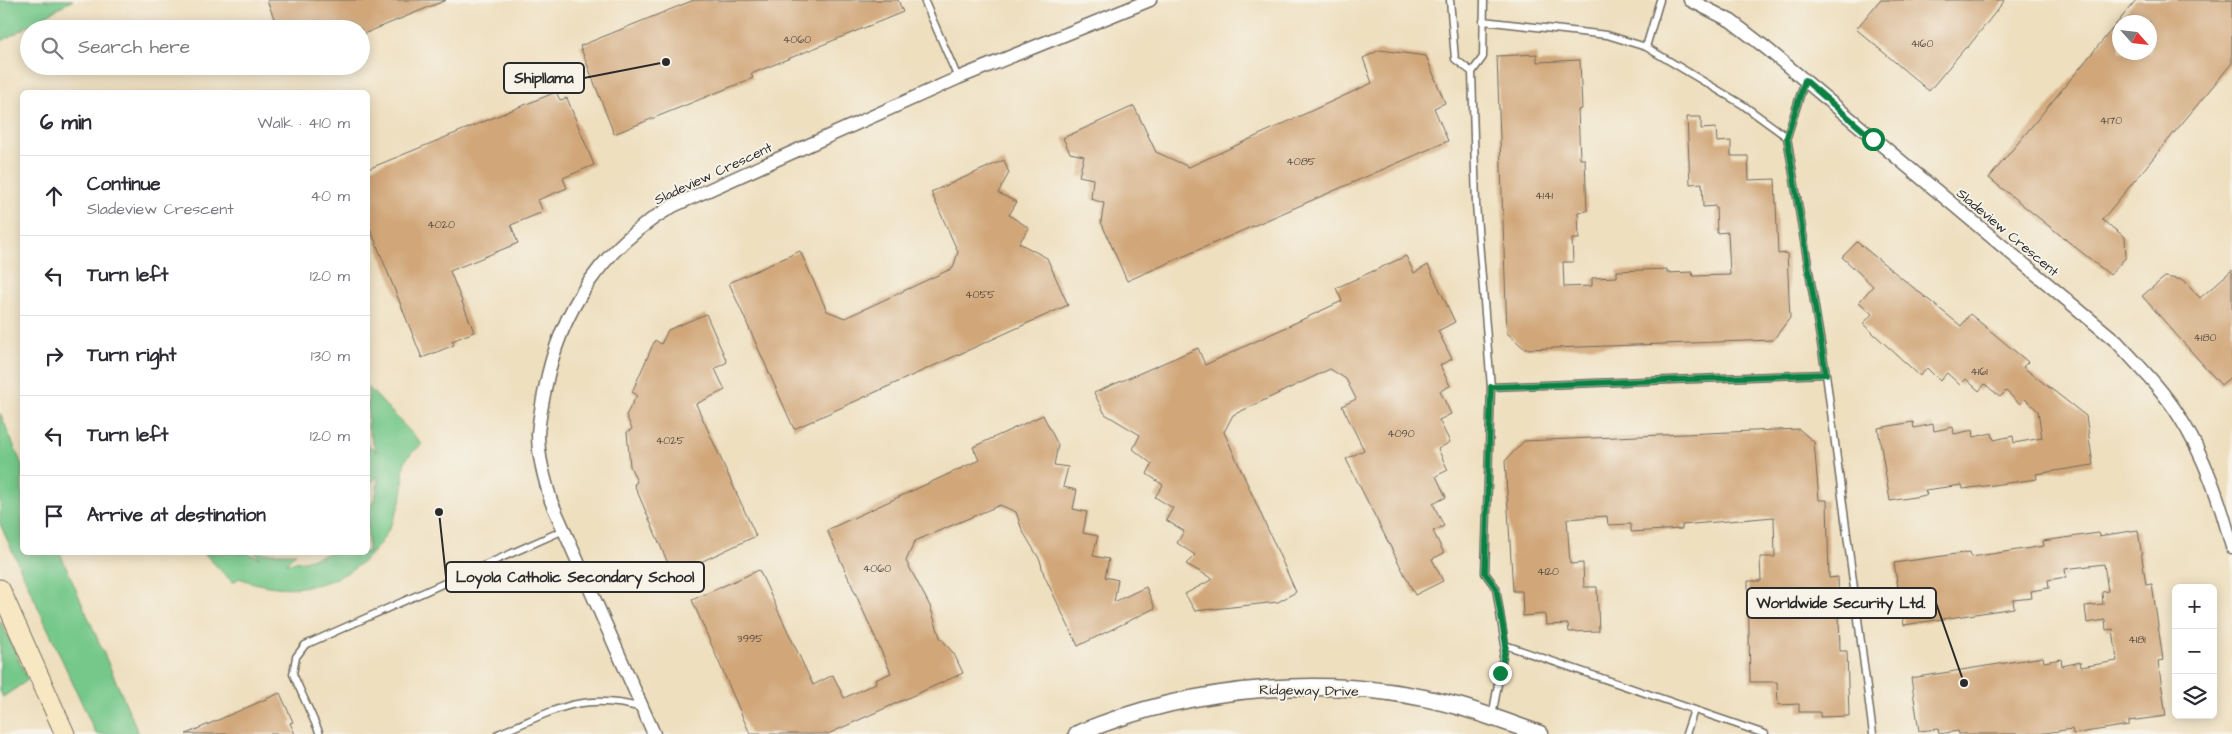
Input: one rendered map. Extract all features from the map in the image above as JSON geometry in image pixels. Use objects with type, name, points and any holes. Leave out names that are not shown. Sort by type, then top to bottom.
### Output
[{"type":"main road","points":[[0,589],[65,734]]},
{"type":"street","name":"Sladeview Crescent","points":[[654,734],[551,501],[543,471],[538,435],[550,364],[562,328],[589,281],[627,238],[652,218],[673,206],[958,78],[1150,0]]},
{"type":"street","name":"Sladeview Crescent","points":[[1690,0],[1731,21],[1805,80],[2117,342],[2148,375],[2178,414],[2202,457],[2220,501],[2232,547]]},
{"type":"street","name":"Ridgeway Drive","points":[[1077,734],[1138,711],[1216,694],[1259,689],[1321,688],[1374,691],[1461,707],[1540,734]]},
{"type":"lane","points":[[924,0],[958,78]]},
{"type":"lane","points":[[1450,0],[1454,59],[1472,72]]},
{"type":"lane","points":[[1484,0],[1483,57],[1472,72],[1476,204],[1491,387],[1485,573],[1496,588],[1506,645],[1492,717]]},
{"type":"lane","points":[[1646,47],[1660,0]]},
{"type":"lane","points":[[1483,21],[1608,35],[1646,47],[1743,106],[1787,137]]},
{"type":"lane","points":[[1805,80],[1787,137],[1826,374],[1873,734]]},
{"type":"lane","points":[[1491,387],[1826,374]]},
{"type":"lane","points":[[320,734],[293,674],[296,658],[305,645],[564,530]]},
{"type":"lane","points":[[1506,645],[1765,734]]},
{"type":"lane","points":[[498,734],[574,702],[602,700],[643,708]]},
{"type":"lane","points":[[1686,734],[1694,710]]},
{"type":"green space","points":[[0,0],[73,0],[38,20],[20,20],[20,30],[0,42]]},
{"type":"green space","points":[[370,389],[422,444],[409,456],[405,463],[403,487],[395,516],[383,538],[370,554],[370,510],[377,491],[378,476],[370,483],[370,446],[376,452],[370,434]]},
{"type":"green space","points":[[0,413],[20,460],[20,555],[61,555],[139,734],[96,734],[0,524]]},
{"type":"green space","points":[[206,555],[252,555],[260,558],[257,555],[294,555],[286,563],[304,561],[323,555],[369,555],[351,571],[330,580],[309,586],[286,588],[262,585],[239,578],[233,583]]},
{"type":"green space","points":[[0,620],[28,680],[3,697],[0,691]]},
{"type":"building","points":[[267,0],[446,0],[370,31],[370,20],[275,20]]},
{"type":"building","points":[[694,0],[898,0],[903,12],[751,74],[753,78],[614,134],[580,46]]},
{"type":"building","points":[[1880,0],[2005,0],[1968,47],[1965,48],[1929,91],[1856,29]]},
{"type":"building","points":[[2136,0],[2232,0],[2232,63],[2102,220],[2125,237],[2126,257],[2110,275],[1989,178],[2112,29],[2112,60],[2157,60],[2157,15],[2124,15]]},
{"type":"building","points":[[1380,50],[1426,56],[1445,103],[1434,108],[1448,141],[1127,281],[1101,222],[1104,203],[1091,199],[1093,179],[1079,176],[1084,156],[1070,153],[1063,138],[1134,106],[1156,152],[1189,167],[1372,83],[1363,58]]},
{"type":"building","points":[[1537,54],[1537,62],[1580,60],[1582,109],[1578,110],[1580,159],[1585,159],[1587,211],[1578,212],[1579,239],[1572,239],[1573,262],[1563,262],[1564,287],[1592,286],[1592,278],[1617,277],[1617,271],[1667,269],[1667,273],[1692,272],[1693,276],[1730,275],[1728,232],[1717,233],[1716,206],[1703,207],[1702,183],[1690,184],[1687,117],[1701,117],[1701,129],[1716,128],[1717,142],[1731,141],[1731,156],[1748,156],[1749,180],[1775,179],[1778,254],[1787,253],[1790,318],[1773,340],[1525,349],[1507,333],[1497,56]]},
{"type":"building","points":[[556,92],[560,100],[567,98],[594,165],[563,178],[567,188],[538,200],[543,212],[511,225],[518,243],[450,271],[474,332],[452,341],[454,345],[422,358],[370,228],[370,168]]},
{"type":"building","points":[[1004,160],[1009,173],[998,193],[1017,202],[1009,215],[1029,228],[1019,243],[1047,258],[1068,305],[794,429],[729,283],[800,251],[827,311],[845,318],[953,268],[958,252],[931,192]]},
{"type":"building","points":[[1857,242],[1961,326],[1970,314],[2028,362],[2023,367],[2086,416],[2093,465],[2036,474],[2037,479],[1963,489],[1962,485],[1925,490],[1927,495],[1890,501],[1878,428],[1913,422],[1914,428],[1933,424],[1934,431],[1953,427],[1954,434],[1973,430],[1974,437],[1992,433],[1994,440],[2013,436],[2014,443],[2042,438],[2038,411],[2025,399],[2020,404],[2006,391],[2000,397],[1985,384],[1979,391],[1966,379],[1960,385],[1947,373],[1940,381],[1927,368],[1920,376],[1863,324],[1872,314],[1859,302],[1873,286],[1842,257]]},
{"type":"building","points":[[1406,256],[1414,273],[1428,265],[1455,322],[1438,331],[1452,359],[1440,365],[1450,386],[1440,391],[1451,414],[1439,420],[1450,442],[1438,449],[1448,470],[1436,476],[1446,497],[1433,504],[1444,526],[1433,531],[1444,553],[1432,559],[1443,581],[1415,595],[1346,459],[1364,450],[1342,406],[1356,399],[1346,379],[1330,369],[1233,415],[1224,432],[1296,592],[1278,602],[1195,611],[1185,594],[1213,579],[1186,564],[1195,555],[1177,543],[1184,531],[1166,520],[1173,508],[1155,497],[1163,485],[1147,474],[1152,464],[1133,449],[1140,435],[1105,414],[1094,393],[1198,348],[1205,365],[1342,301],[1336,288]]},
{"type":"building","points":[[2232,270],[2232,376],[2221,385],[2142,296],[2165,277],[2184,280],[2200,298]]},
{"type":"building","points":[[706,314],[727,362],[715,369],[725,390],[696,404],[756,536],[673,575],[634,484],[637,482],[630,466],[627,432],[632,429],[626,415],[637,395],[632,392],[655,340],[661,344],[668,330]]},
{"type":"building","points":[[1043,415],[1058,445],[1054,465],[1068,467],[1063,487],[1077,490],[1073,509],[1087,512],[1083,533],[1098,536],[1093,556],[1109,559],[1105,577],[1118,580],[1114,602],[1146,587],[1155,608],[1078,646],[1044,575],[1040,560],[1022,530],[1016,512],[1000,505],[915,541],[906,561],[930,606],[940,637],[954,654],[963,673],[828,734],[750,734],[692,600],[759,570],[813,685],[833,675],[844,698],[876,683],[875,680],[891,673],[827,530],[979,460],[973,447]]},
{"type":"building","points":[[1799,429],[1814,442],[1819,500],[1827,500],[1829,578],[1838,577],[1840,651],[1847,651],[1849,716],[1820,717],[1820,712],[1799,712],[1799,704],[1778,705],[1777,682],[1750,682],[1748,581],[1761,581],[1760,557],[1775,557],[1774,517],[1682,525],[1682,529],[1631,532],[1631,524],[1608,525],[1607,516],[1567,519],[1570,564],[1583,563],[1584,587],[1597,587],[1599,631],[1569,632],[1568,624],[1546,625],[1545,614],[1523,616],[1522,591],[1513,591],[1505,461],[1524,441]]},
{"type":"building","points":[[2138,530],[2146,585],[2152,584],[2163,660],[2158,661],[2166,716],[2129,721],[2129,725],[2073,734],[2072,729],[2038,734],[1959,734],[1958,731],[1939,734],[1938,729],[1919,731],[1911,678],[2043,657],[2044,662],[2061,659],[2062,666],[2080,662],[2081,667],[2117,661],[2113,629],[2106,630],[2105,620],[2087,623],[2085,606],[2103,604],[2102,592],[2108,591],[2104,564],[2065,569],[2066,577],[2048,580],[2049,588],[2031,591],[2032,598],[2013,600],[2014,608],[1904,625],[1894,563],[1970,552],[1971,557],[2044,546],[2043,541],[2098,533],[2099,536]]},
{"type":"building","points":[[280,693],[293,722],[290,723],[295,734],[186,734]]},
{"type":"place","name":"Shipllama","points":[[666,62]]},
{"type":"place","name":"Loyola Catholic Secondary School","points":[[439,512]]},
{"type":"place","name":"Worldwide Security Ltd.","points":[[1964,683]]},
{"type":"route","points":[[1500,673],[1506,645],[1496,588],[1485,573],[1491,387],[1826,374],[1787,137],[1805,80],[1873,139]]}]
